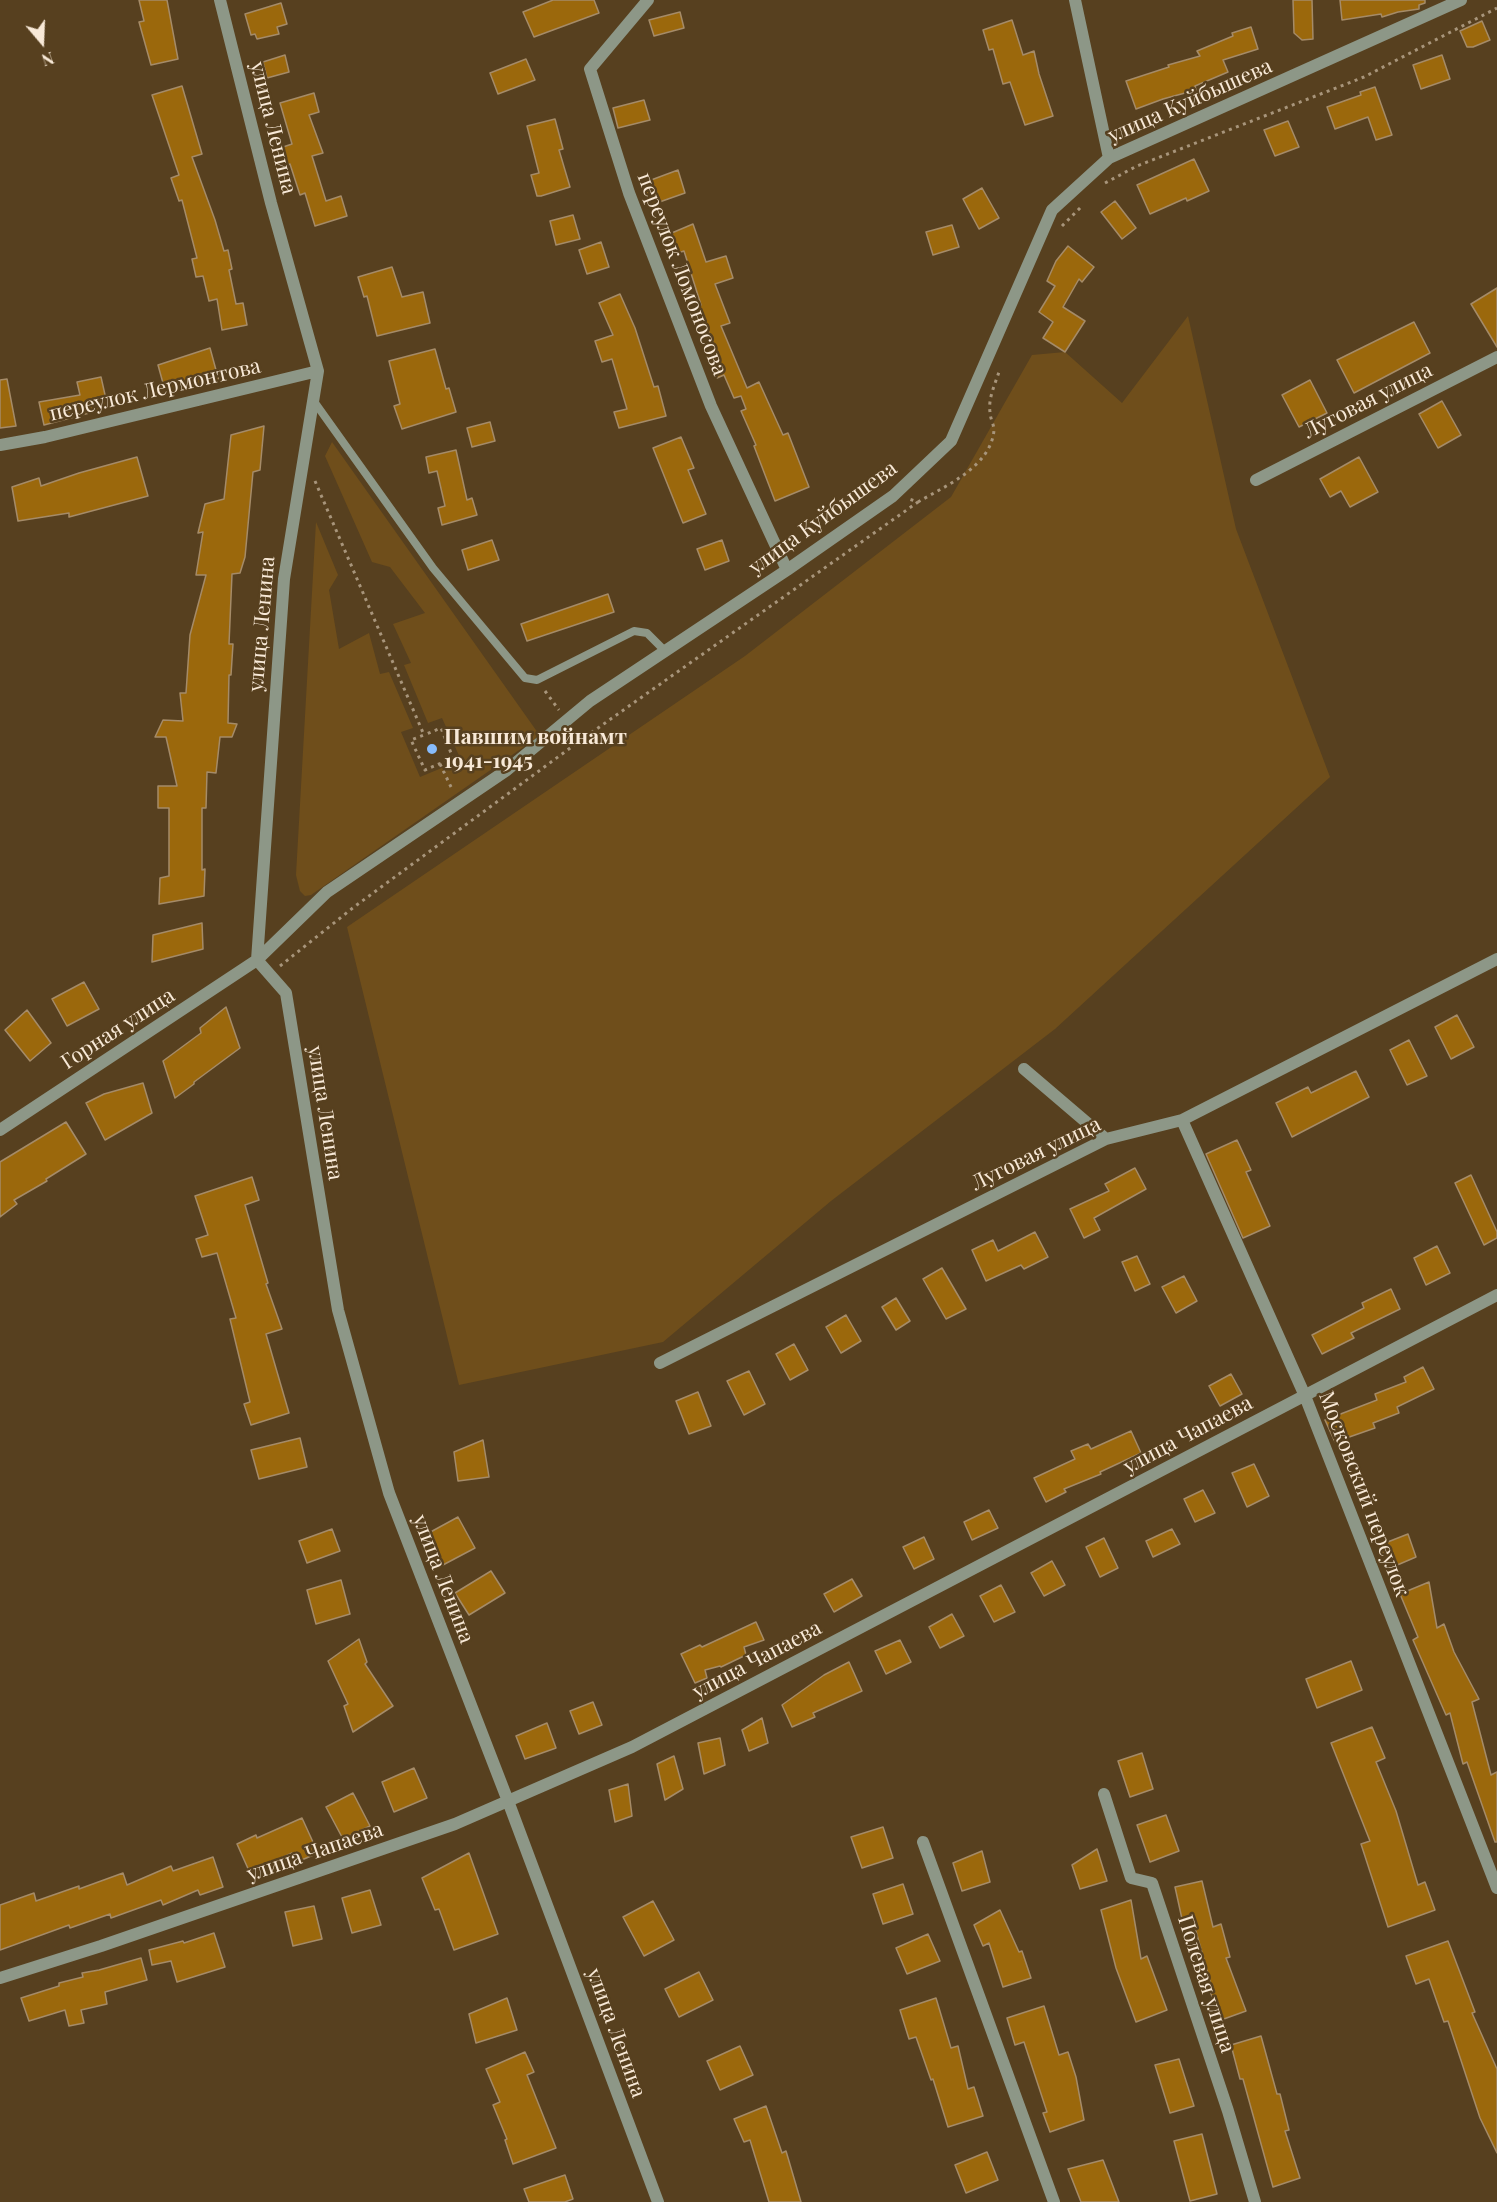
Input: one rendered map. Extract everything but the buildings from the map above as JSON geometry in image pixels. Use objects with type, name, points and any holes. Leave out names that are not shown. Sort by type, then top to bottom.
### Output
[{"type":"street","name":"улица Ленина","points":[[220,0],[271,203],[318,371],[284,579],[257,960],[286,993],[338,1310],[386,1482],[658,2202]]},
{"type":"street","name":"переулок Ломоносова","points":[[648,0],[590,69],[629,193],[703,385],[787,570]]},
{"type":"street","points":[[1075,0],[1109,158]]},
{"type":"street","name":"улица Куйбышева","points":[[257,960],[327,892],[507,770],[590,701],[787,570],[893,496],[951,441],[1052,210],[1109,158],[1461,0]]},
{"type":"street","name":"Луговая улица","points":[[1256,480],[1497,357]]},
{"type":"street","name":"переулок Лермонтова","points":[[0,445],[45,437],[318,371]]},
{"type":"street","name":"Луговая улица","points":[[660,1363],[1106,1139],[1182,1120],[1497,959]]},
{"type":"street","name":"Горная улица","points":[[0,1130],[257,960]]},
{"type":"street","points":[[1024,1069],[1106,1139]]},
{"type":"street","name":"Московский переулок","points":[[1182,1120],[1305,1396],[1497,1888]]},
{"type":"street","name":"улица Чапаева","points":[[0,1978],[101,1946],[444,1828],[632,1748],[1497,1295]]},
{"type":"street","name":"Полевая улица","points":[[1104,1794],[1131,1878],[1152,1883],[1228,2111],[1255,2202]]},
{"type":"street","points":[[923,1842],[1054,2202]]},
{"type":"lane","points":[[313,400],[433,568],[525,678],[537,680],[633,631],[647,633],[665,651]]},
{"type":"path","points":[[1102,185],[1137,166],[1364,77],[1497,8]]},
{"type":"path","points":[[1058,232],[1086,201]]},
{"type":"path","points":[[918,501],[976,464],[988,449],[994,429],[989,411],[990,400],[1000,369]]},
{"type":"path","points":[[304,455],[424,735]]},
{"type":"path","points":[[441,728],[453,758],[425,770],[411,740],[424,735],[441,728]]},
{"type":"path","points":[[269,975],[354,907],[581,740]]},
{"type":"path","points":[[440,764],[458,803]]},
{"type":"shaded area","points":[[1188,316],[1236,529],[1330,777],[1055,1029],[831,1201],[663,1342],[459,1385],[347,927],[745,656],[951,497],[1032,355],[1065,352],[1122,403]]},
{"type":"shaded area","points":[[332,442],[538,733],[535,739],[311,895],[305,896],[300,891],[296,875],[316,522],[338,575],[329,590],[339,649],[369,633],[380,674],[389,672],[413,728],[401,732],[420,777],[461,760],[442,718],[428,723],[404,665],[411,663],[393,624],[425,613],[390,567],[372,562],[325,456]]},
{"type":"place","name":"Павшим войнамт 1941-1945","points":[[432,749]]}]
